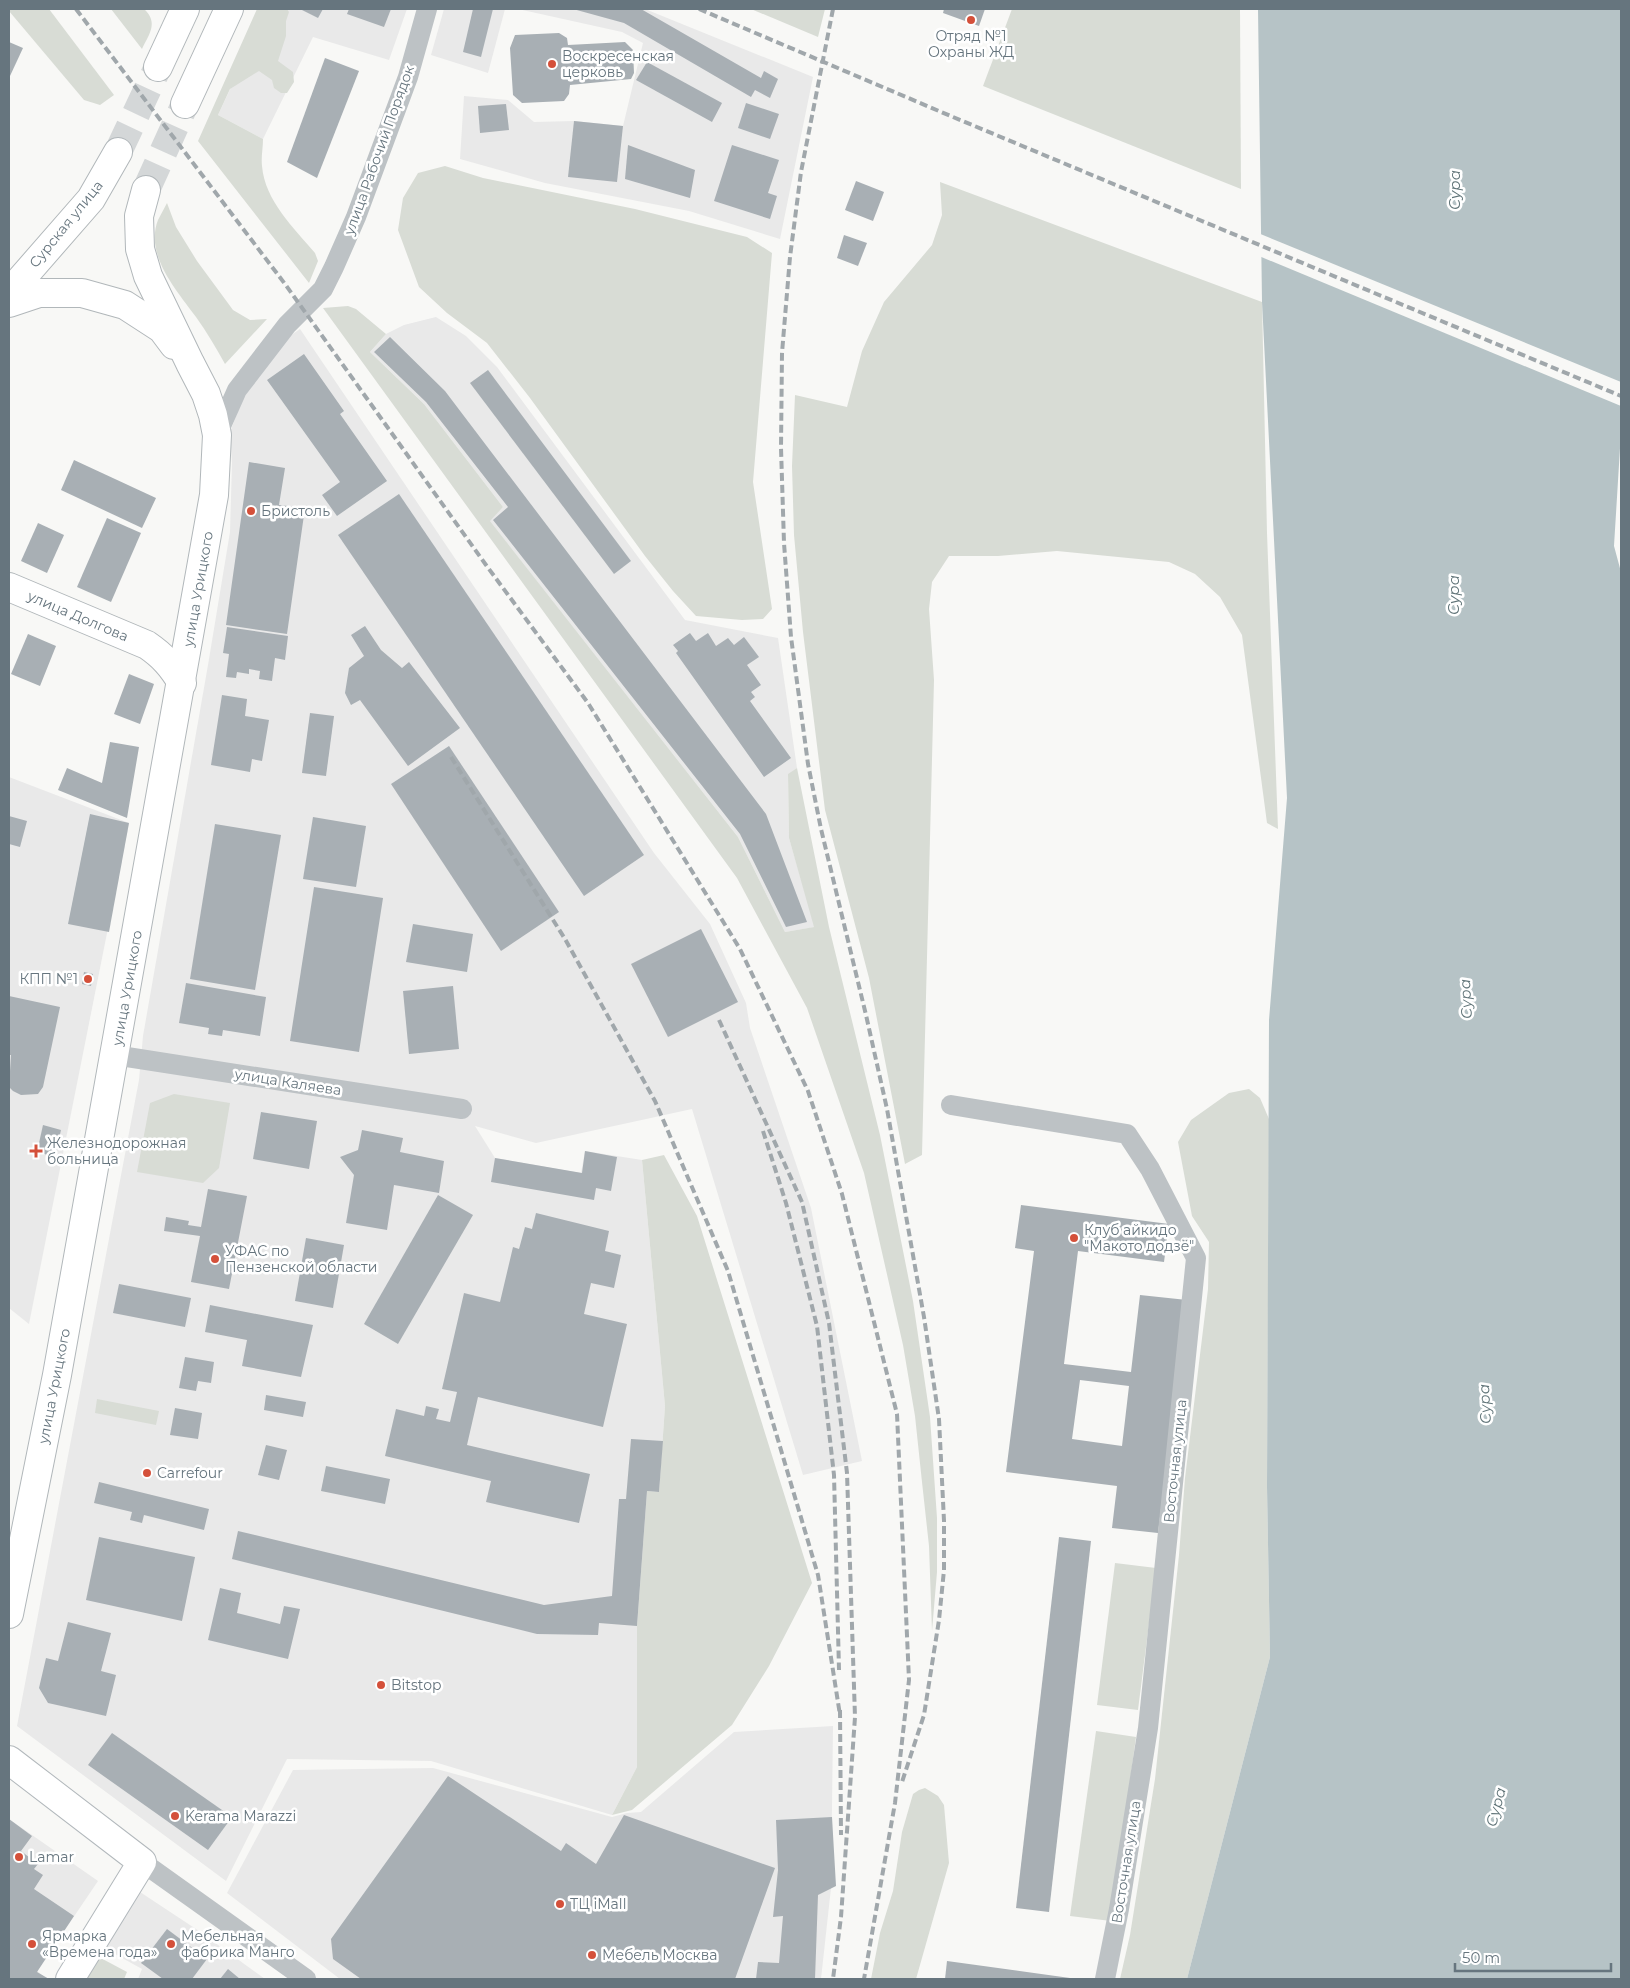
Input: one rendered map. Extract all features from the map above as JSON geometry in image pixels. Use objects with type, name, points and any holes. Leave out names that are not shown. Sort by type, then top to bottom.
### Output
[{"type":"main road","points":[[158,67],[185,9]]},
{"type":"main road","points":[[184,104],[229,9]]},
{"type":"main road","name":"Сурская улица","points":[[9,293],[90,199],[118,152]]},
{"type":"main road","points":[[146,190],[139,216],[140,249],[148,276],[190,363]]},
{"type":"main road","points":[[9,302],[39,293],[82,293],[125,305],[162,329],[190,363]]},
{"type":"main road","name":"улица Урицкого","points":[[9,1614],[57,1375],[182,684],[214,495],[217,435],[206,394],[190,363]]},
{"type":"main road","name":"улица Долгова","points":[[9,587],[147,645],[174,668],[182,684]]},
{"type":"main road","name":"улица Долгова","points":[[147,645],[161,646],[175,641],[186,631],[193,618]]},
{"type":"main road","points":[[9,1760],[142,1862],[70,1979]]},
{"type":"street","name":"улица Рабочий Порядок","points":[[217,435],[237,390],[287,325],[323,289],[356,217],[408,77],[427,9]]},
{"type":"street","name":"улица Каляева","points":[[114,1055],[462,1109]]},
{"type":"street","name":"Восточная улица","points":[[951,1104],[1127,1134],[1150,1169],[1196,1258],[1148,1728],[1120,1909],[1105,1979]]},
{"type":"street","points":[[142,1862],[306,1979]]},
{"type":"shaded area","points":[[9,9],[49,9],[114,95],[100,105],[84,100]]},
{"type":"shaded area","points":[[111,9],[144,9],[149,14],[152,24],[151,29],[142,49]]},
{"type":"shaded area","points":[[257,9],[287,9],[289,12],[286,21],[286,36],[278,61],[293,72],[294,82],[287,93],[281,93],[274,88],[272,80],[259,71],[230,89],[218,115],[263,139],[262,166],[264,179],[269,191],[290,224],[315,253],[318,261],[309,283],[198,141]]},
{"type":"shaded area","points":[[268,9],[407,9],[389,60],[313,37],[263,139],[218,115]]},
{"type":"shaded area","points":[[444,9],[505,9],[488,73],[431,55]]},
{"type":"shaded area","points":[[518,9],[645,9],[813,77],[780,239],[689,211],[545,183],[460,159],[464,96],[508,100],[534,122],[574,121],[623,126],[643,43],[622,32]]},
{"type":"shaded area","points":[[751,9],[825,9],[818,37]]},
{"type":"shaded area","points":[[1012,9],[1240,9],[1241,189],[983,86]]},
{"type":"shaded area","points":[[445,166],[483,178],[635,209],[747,237],[772,253],[753,482],[772,609],[763,619],[742,620],[696,616],[645,556],[530,398],[487,343],[447,313],[419,287],[398,230],[403,198],[418,173]]},
{"type":"shaded area","points":[[940,182],[1262,302],[1267,533],[1278,829],[1267,823],[1242,635],[1220,597],[1195,574],[1169,562],[1057,551],[998,556],[949,556],[932,582],[929,609],[934,680],[922,1155],[905,1164],[869,978],[825,810],[803,632],[794,535],[792,466],[795,395],[847,407],[862,351],[884,302],[932,245],[942,215]]},
{"type":"shaded area","points":[[167,203],[176,227],[197,261],[233,310],[250,320],[267,319],[225,364],[204,328],[172,285],[159,259],[155,233],[158,220]]},
{"type":"shaded area","points":[[348,306],[356,309],[386,334],[370,352],[424,404],[503,507],[490,521],[738,837],[785,932],[814,927],[789,838],[788,774],[797,768],[829,927],[880,1135],[913,1301],[930,1417],[937,1518],[937,1572],[932,1631],[929,1546],[915,1416],[903,1345],[864,1173],[807,1008],[737,878],[323,308]]},
{"type":"shaded area","points":[[436,317],[466,336],[497,367],[685,620],[778,638],[797,768],[788,775],[789,838],[815,927],[785,932],[738,837],[489,520],[503,507],[424,404],[370,352],[386,334],[404,325]]},
{"type":"shaded area","points":[[300,329],[654,853],[710,924],[746,1003],[750,1028],[811,1208],[862,1461],[803,1475],[692,1109],[536,1143],[475,1126],[495,1158],[581,1173],[585,1151],[642,1160],[665,1406],[659,1492],[647,1491],[637,1626],[637,1767],[612,1815],[431,1761],[287,1759],[226,1881],[17,1726],[139,1080],[143,1036],[230,532],[232,463],[230,432],[242,401],[267,358],[284,340]]},
{"type":"shaded area","name":"Железнодорожная больница","points":[[9,777],[129,823],[29,1324],[9,1308]]},
{"type":"shaded area","points":[[1249,1089],[1260,1098],[1269,1119],[1267,1487],[1270,1657],[1187,1979],[1120,1979],[1130,1935],[1155,1779],[1179,1555],[1185,1478],[1208,1289],[1209,1242],[1192,1216],[1178,1142],[1191,1120],[1229,1093]]},
{"type":"shaded area","points":[[174,1094],[230,1103],[219,1168],[203,1183],[137,1172],[150,1103]]},
{"type":"shaded area","points":[[664,1155],[697,1216],[812,1583],[769,1666],[732,1725],[632,1810],[612,1815],[637,1767],[637,1626],[647,1491],[659,1492],[665,1406],[642,1160]]},
{"type":"shaded area","points":[[97,1399],[159,1411],[156,1425],[95,1413]]},
{"type":"shaded area","points":[[1115,1563],[1156,1568],[1138,1710],[1097,1705]]},
{"type":"shaded area","points":[[833,1726],[831,1888],[821,1979],[340,1979],[227,1893],[293,1770],[433,1768],[612,1817],[641,1812],[734,1732]]},
{"type":"shaded area","points":[[1096,1731],[1136,1737],[1111,1921],[1070,1916]]},
{"type":"shaded area","points":[[925,1788],[938,1796],[944,1805],[949,1863],[916,1979],[871,1979],[880,1933],[893,1891],[902,1832],[913,1794]]},
{"type":"shaded area","points":[[9,1819],[98,1881],[37,1971],[47,1979],[9,1979]]},
{"type":"shaded area","points":[[140,1892],[196,1929],[265,1979],[138,1979],[142,1969],[99,1945]]},
{"type":"shaded area","points":[[97,1956],[127,1972],[124,1979],[82,1979]]},
{"type":"water","name":"Сура","points":[[1258,9],[1621,9],[1621,432],[1614,546],[1621,572],[1621,1979],[1187,1979],[1270,1657],[1267,1487],[1269,1020],[1287,798],[1262,302]]},
{"type":"pier","points":[[1258,233],[1621,382],[1621,406],[1259,256]]},
{"type":"building","points":[[300,9],[323,9],[318,18]]},
{"type":"building","points":[[349,9],[391,9],[384,27],[347,14]]},
{"type":"building","points":[[473,9],[493,9],[481,57],[463,52]]},
{"type":"building","points":[[573,9],[641,9],[761,78],[764,71],[778,79],[770,98],[755,90],[751,97],[624,23]]},
{"type":"building","name":"Отряд №1 Охраны ЖД","points":[[944,9],[985,9],[979,26],[943,13]]},
{"type":"building","points":[[559,33],[567,38],[568,45],[625,42],[633,50],[634,73],[631,79],[570,85],[569,94],[564,101],[522,103],[513,95],[510,48],[515,35]]},
{"type":"building","points":[[9,42],[23,48],[10,76],[9,75]]},
{"type":"building","points":[[325,58],[359,71],[317,178],[287,162]]},
{"type":"building","points":[[647,62],[722,103],[712,122],[636,80]]},
{"type":"building","points":[[746,103],[779,114],[770,139],[738,128]]},
{"type":"building","points":[[506,104],[509,130],[480,133],[478,106]]},
{"type":"building","points":[[574,121],[623,126],[617,182],[568,177]]},
{"type":"building","points":[[628,145],[695,170],[690,198],[625,179]]},
{"type":"building","points":[[732,145],[779,160],[768,193],[777,196],[770,219],[714,201]]},
{"type":"building","points":[[856,181],[884,192],[873,221],[845,210]]},
{"type":"building","points":[[844,235],[867,243],[858,266],[837,258]]},
{"type":"building","points":[[390,337],[445,391],[766,814],[807,922],[786,927],[740,834],[493,520],[508,507],[426,402],[374,352]]},
{"type":"building","points":[[304,354],[344,411],[340,414],[387,481],[337,516],[322,495],[340,482],[267,380]]},
{"type":"building","points":[[488,370],[631,561],[614,574],[470,383]]},
{"type":"building","points":[[74,460],[156,498],[142,528],[61,490]]},
{"type":"building","points":[[249,462],[285,468],[279,505],[305,508],[287,634],[226,625]]},
{"type":"building","points":[[399,494],[644,855],[584,896],[338,535]]},
{"type":"building","points":[[107,518],[141,533],[111,602],[77,587]]},
{"type":"building","points":[[38,523],[64,535],[47,573],[21,561]]},
{"type":"building","points":[[365,626],[381,650],[402,668],[409,662],[460,728],[408,766],[360,700],[351,705],[345,693],[349,668],[364,656],[351,635]]},
{"type":"building","points":[[227,627],[288,636],[285,660],[275,658],[272,681],[259,679],[260,671],[249,669],[249,674],[237,672],[236,678],[226,677],[229,654],[223,653]]},
{"type":"building","points":[[690,633],[696,641],[708,633],[716,646],[728,638],[734,645],[744,637],[759,657],[747,665],[761,685],[751,692],[755,697],[750,701],[791,758],[764,777],[676,653],[678,651],[673,645]]},
{"type":"building","points":[[28,634],[56,646],[40,686],[11,674]]},
{"type":"building","points":[[129,674],[154,684],[140,724],[114,714]]},
{"type":"building","points":[[222,695],[247,699],[245,716],[269,720],[262,761],[252,759],[250,772],[211,765]]},
{"type":"building","points":[[310,713],[334,716],[326,776],[302,773]]},
{"type":"building","points":[[110,742],[139,747],[127,818],[58,790],[67,768],[102,783]]},
{"type":"building","points":[[449,746],[559,912],[501,951],[391,784]]},
{"type":"building","points":[[90,814],[129,823],[109,932],[68,924]]},
{"type":"building","points":[[9,816],[27,821],[20,847],[9,844]]},
{"type":"building","points":[[313,817],[366,826],[356,887],[303,879]]},
{"type":"building","points":[[215,824],[281,835],[255,990],[190,979]]},
{"type":"building","points":[[314,887],[383,898],[359,1052],[290,1041]]},
{"type":"building","points":[[413,924],[473,934],[467,972],[406,962]]},
{"type":"building","points":[[701,929],[738,1002],[668,1037],[631,964]]},
{"type":"building","name":"КПП №1","points":[[84,972],[93,974],[91,986],[82,984]]},
{"type":"building","points":[[186,983],[266,997],[260,1036],[223,1030],[222,1036],[208,1034],[209,1028],[179,1023]]},
{"type":"building","points":[[453,986],[459,1049],[409,1054],[403,991]]},
{"type":"building","points":[[9,996],[60,1007],[43,1087],[38,1094],[21,1095],[9,1087],[11,1055],[9,1055]]},
{"type":"building","points":[[261,1112],[317,1121],[309,1169],[253,1159]]},
{"type":"building","points":[[43,1125],[61,1130],[55,1157],[37,1152]]},
{"type":"building","points":[[362,1130],[403,1138],[400,1152],[444,1161],[439,1193],[394,1185],[387,1230],[346,1223],[354,1175],[340,1157],[358,1150]]},
{"type":"building","points":[[585,1151],[617,1157],[611,1191],[596,1188],[594,1200],[491,1182],[495,1158],[582,1173]]},
{"type":"building","name":"УФАС по Пензенской области","points":[[208,1189],[247,1196],[229,1289],[191,1282],[200,1236],[164,1231],[166,1217],[189,1221],[188,1225],[201,1227]]},
{"type":"building","points":[[438,1195],[473,1215],[398,1344],[364,1324]]},
{"type":"building","points":[[1021,1205],[1169,1224],[1164,1262],[1078,1251],[1064,1364],[1131,1372],[1140,1295],[1187,1300],[1158,1533],[1112,1528],[1117,1486],[1006,1472],[1034,1251],[1015,1248]],"holes":[[[1080,1380],[1129,1386],[1122,1446],[1072,1439]]]},
{"type":"building","points":[[536,1213],[609,1231],[605,1251],[621,1255],[614,1288],[591,1283],[584,1314],[627,1324],[603,1427],[478,1397],[467,1445],[590,1474],[579,1523],[486,1502],[491,1481],[385,1456],[396,1409],[424,1416],[426,1406],[439,1409],[436,1419],[450,1422],[457,1392],[442,1389],[464,1293],[500,1302],[513,1247],[519,1249],[525,1227],[532,1229]]},
{"type":"building","points":[[306,1238],[344,1245],[333,1308],[295,1301]]},
{"type":"building","points":[[119,1284],[191,1298],[185,1327],[113,1313]]},
{"type":"building","points":[[210,1305],[313,1325],[301,1377],[242,1366],[247,1340],[205,1332]]},
{"type":"building","points":[[185,1357],[214,1362],[211,1383],[198,1381],[196,1391],[179,1388]]},
{"type":"building","points":[[266,1395],[306,1402],[303,1417],[264,1410]]},
{"type":"building","points":[[175,1408],[202,1413],[198,1439],[170,1435]]},
{"type":"building","points":[[631,1439],[663,1441],[659,1492],[647,1491],[637,1626],[599,1623],[598,1635],[537,1634],[232,1559],[238,1531],[544,1605],[612,1596],[619,1499],[626,1499]]},
{"type":"building","points":[[266,1445],[287,1450],[279,1480],[258,1475]]},
{"type":"building","points":[[326,1466],[390,1479],[385,1504],[321,1491]]},
{"type":"building","points":[[99,1482],[209,1509],[204,1530],[144,1515],[142,1523],[130,1520],[132,1512],[94,1503]]},
{"type":"building","points":[[99,1537],[195,1557],[182,1621],[86,1600]]},
{"type":"building","points":[[1059,1537],[1091,1541],[1049,1912],[1016,1908]]},
{"type":"building","points":[[220,1588],[241,1593],[237,1613],[280,1624],[284,1606],[300,1609],[288,1659],[208,1640]]},
{"type":"building","points":[[68,1622],[111,1633],[101,1671],[116,1675],[106,1716],[48,1703],[39,1688],[46,1658],[58,1661]]},
{"type":"building","points":[[112,1733],[232,1817],[208,1850],[88,1765]]},
{"type":"building","name":"ТЦ iMall","points":[[448,1776],[561,1851],[566,1843],[596,1864],[624,1815],[775,1868],[735,1979],[361,1979],[333,1959],[331,1939]]},
{"type":"building","points":[[832,1817],[836,1886],[818,1895],[815,1979],[756,1979],[758,1962],[779,1963],[783,1916],[773,1917],[778,1870],[776,1820]]},
{"type":"building","name":"Ярмарка «Времена года»","points":[[9,1819],[32,1836],[21,1851],[38,1864],[34,1869],[43,1875],[34,1889],[74,1916],[37,1972],[49,1979],[9,1979]]},
{"type":"building","name":"Мебельная фабрика Манго","points":[[167,1929],[207,1959],[192,1979],[163,1979],[141,1963]]},
{"type":"building","points":[[947,1961],[1070,1978],[1070,1979],[945,1979]]},
{"type":"building","points":[[228,1969],[240,1979],[220,1979]]},
{"type":"tunnel","points":[[118,152],[158,67]]},
{"type":"tunnel","points":[[146,190],[185,104]]},
{"type":"railway","points":[[76,9],[285,284],[486,565],[588,703],[740,949],[808,1091],[842,1194],[897,1414],[909,1680],[895,1803],[864,1979]]},
{"type":"railway","points":[[699,9],[1621,396]]},
{"type":"railway","points":[[833,9],[801,172],[790,257],[782,353],[781,448],[784,543],[791,637],[808,764],[821,829],[887,1109],[924,1317],[939,1419],[944,1521],[944,1570],[939,1620],[924,1715],[902,1782]]},
{"type":"railway","points":[[451,757],[565,939],[655,1101],[728,1271],[818,1575],[840,1715]]},
{"type":"railway","points":[[719,1020],[802,1202],[829,1323],[847,1473],[855,1717],[841,1917],[833,1979]]},
{"type":"railway","points":[[763,1131],[786,1203],[817,1326],[834,1475],[839,1670]]},
{"type":"railway","points":[[840,1710],[841,1835]]},
{"type":"place","name":"Отряд №1 Охраны ЖД","points":[[971,20]]},
{"type":"place","name":"Воскресенская церковь","points":[[552,64]]},
{"type":"place","name":"Бристоль","points":[[251,511]]},
{"type":"place","name":"КПП №1","points":[[88,979]]},
{"type":"place","name":"Железнодорожная больница","points":[[36,1151]]},
{"type":"place","name":"Клуб айкидо \"Макото додзё\"","points":[[1074,1238]]},
{"type":"place","name":"УФАС по Пензенской области","points":[[215,1259]]},
{"type":"place","name":"Carrefour","points":[[147,1473]]},
{"type":"place","name":"Bitstop","points":[[381,1685]]},
{"type":"place","name":"Kerama Marazzi","points":[[175,1816]]},
{"type":"place","name":"Lamar","points":[[19,1857]]},
{"type":"place","name":"ТЦ iMall","points":[[560,1904]]},
{"type":"place","name":"Ярмарка «Времена года»","points":[[32,1944]]},
{"type":"place","name":"Мебельная фабрика Манго","points":[[171,1944]]},
{"type":"place","name":"Мебель Москва","points":[[592,1955]]}]
